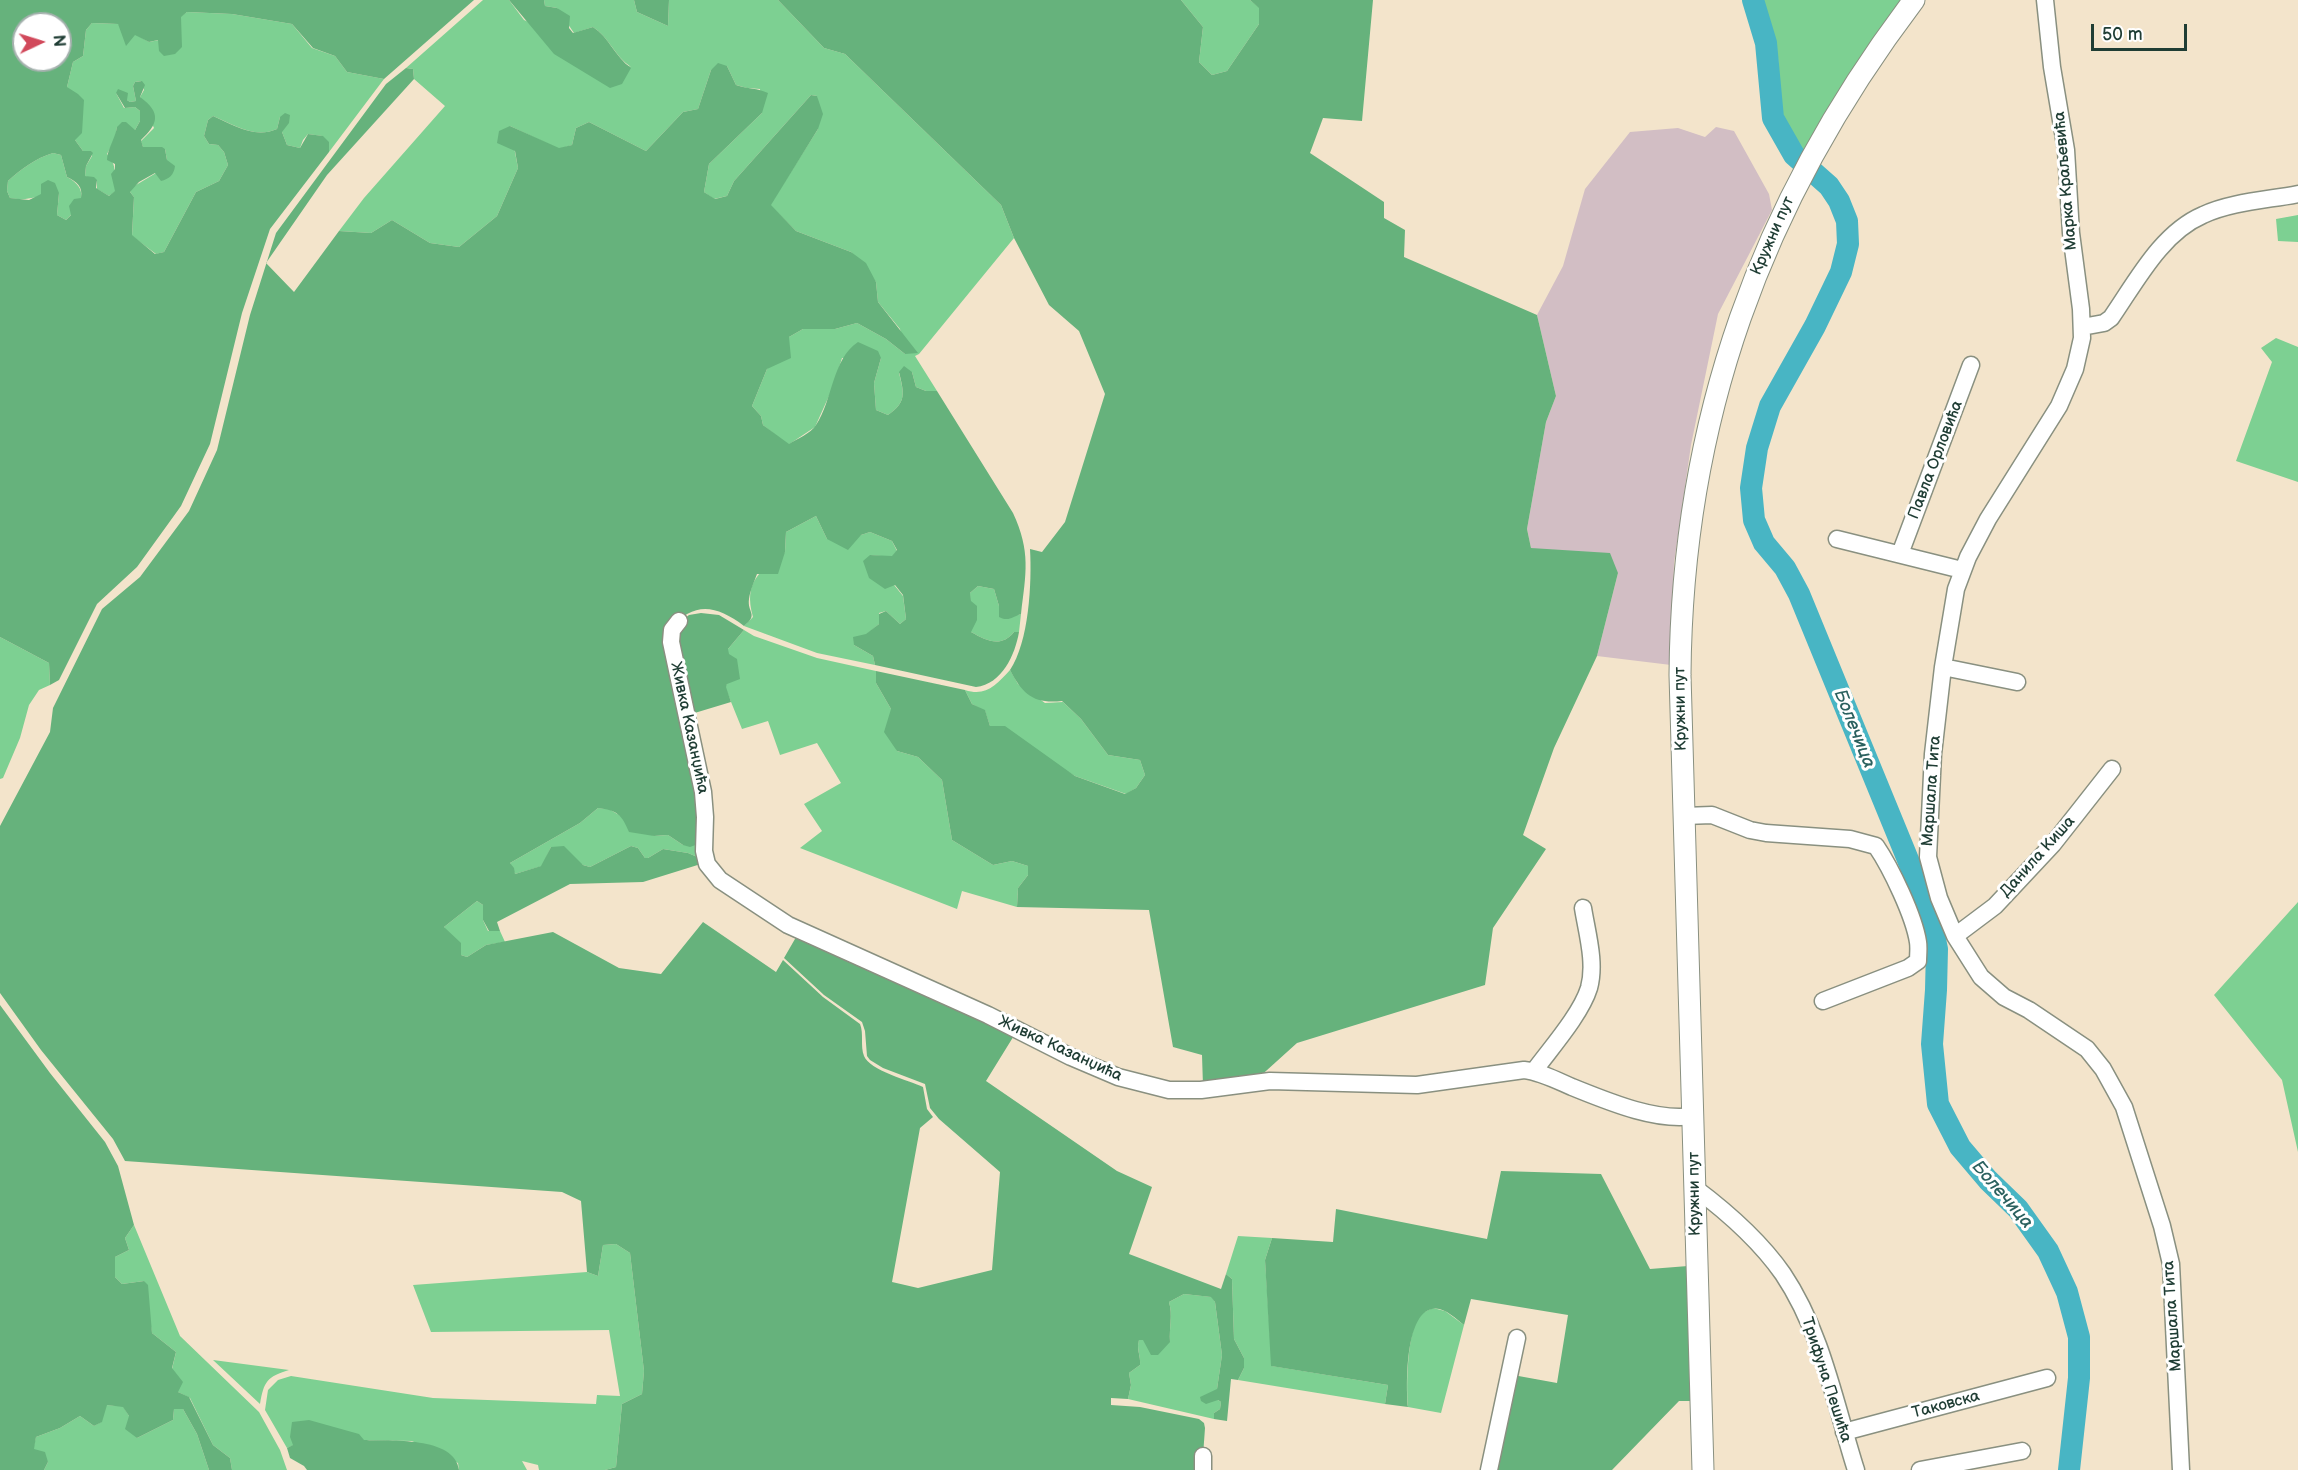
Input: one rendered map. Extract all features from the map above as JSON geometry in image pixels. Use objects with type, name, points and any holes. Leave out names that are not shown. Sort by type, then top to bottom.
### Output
[{"type":"main road","name":"Кружни пут","points":[[1703,1470],[1680,642],[1685,573],[1697,478],[1714,404],[1743,308],[1771,236],[1814,152],[1857,82],[1914,0]]},
{"type":"street","name":"Марка Краљевића","points":[[2045,0],[2052,66],[2066,150],[2071,233],[2082,327]]},
{"type":"street","points":[[2082,327],[2104,323],[2111,318],[2153,258],[2180,228],[2191,221],[2215,210],[2298,195]]},
{"type":"street","name":"Маршала Тита","points":[[2082,327],[2081,345],[2075,369],[2059,406],[1988,519],[1962,570],[1952,608],[1943,667],[1933,754],[1928,857],[1939,898],[1955,936],[1981,977],[1991,987],[2087,1048],[2103,1069],[2124,1107],[2162,1226],[2171,1264],[2181,1470]]},
{"type":"street","name":"Павла Орловића","points":[[1900,554],[1971,365]]},
{"type":"street","points":[[1837,539],[1962,570]]},
{"type":"street","name":"Живка Казанџића","points":[[679,621],[672,630],[671,642],[704,792],[705,859],[715,876],[788,925],[988,1015],[1071,1057],[1118,1077],[1169,1090],[1201,1090],[1270,1081],[1417,1085],[1514,1070],[1534,1071],[1659,1117],[1693,1116]]},
{"type":"street","points":[[1943,667],[2017,682]]},
{"type":"street","name":"Данила Киша","points":[[1955,936],[1995,906],[2053,844],[2112,769]]},
{"type":"street","points":[[1684,816],[1712,815],[1750,830],[1850,839],[1876,846],[1884,857],[1911,920],[1919,943],[1918,961],[1908,968],[1822,1001]]},
{"type":"street","points":[[1534,1071],[1578,1009],[1589,988],[1591,966],[1583,908]]},
{"type":"street","name":"Трифуна Пешића","points":[[1695,1188],[1738,1223],[1782,1274],[1806,1316],[1819,1347],[1856,1470]]},
{"type":"street","points":[[1489,1470],[1517,1338]]},
{"type":"street","name":"Таковска","points":[[1844,1432],[2047,1378]]},
{"type":"street","points":[[1920,1470],[2022,1451]]},
{"type":"shaded area","points":[[1716,127],[1734,131],[1769,194],[1772,210],[1718,314],[1691,445],[1674,563],[1671,665],[1597,656],[1618,573],[1531,548],[1527,529],[1546,422],[1556,396],[1537,315],[1563,266],[1585,189],[1630,132],[1678,128],[1705,137]]},
{"type":"green space","points":[[0,0],[474,0],[384,79],[347,72],[335,56],[313,48],[292,24],[232,14],[187,12],[181,17],[182,47],[175,54],[164,56],[159,51],[158,40],[149,42],[135,35],[126,46],[118,24],[92,23],[86,30],[83,56],[73,62],[72,66],[72,12],[12,12],[12,72],[71,72],[67,87],[84,100],[82,133],[75,140],[83,151],[93,153],[86,166],[85,176],[94,177],[97,180],[96,188],[109,196],[115,191],[111,174],[115,169],[115,164],[107,160],[117,127],[122,122],[126,122],[135,130],[140,121],[140,111],[135,107],[125,108],[116,93],[118,89],[128,93],[127,100],[136,101],[133,86],[135,82],[142,81],[145,85],[140,97],[152,108],[155,119],[151,129],[141,140],[143,147],[162,147],[165,149],[167,160],[175,166],[171,176],[166,179],[161,181],[155,173],[139,182],[130,192],[134,197],[132,235],[155,254],[164,252],[196,192],[219,181],[228,165],[224,152],[218,145],[209,144],[204,136],[208,120],[213,116],[244,130],[269,132],[277,129],[280,117],[285,113],[290,115],[289,123],[282,132],[287,145],[300,148],[308,134],[323,136],[329,142],[329,152],[270,229],[242,313],[210,444],[181,506],[137,567],[97,604],[59,680],[50,685],[49,663],[0,637]],"holes":[[[53,153],[61,155],[67,177],[81,190],[81,198],[74,199],[69,206],[71,215],[66,220],[57,215],[59,193],[55,183],[48,180],[41,184],[41,194],[29,200],[10,198],[7,191],[8,181],[18,172],[47,155]]]},
{"type":"green space","points":[[483,0],[509,0],[524,20],[631,67],[625,63],[599,31],[593,27],[574,33],[557,8],[545,6],[544,0],[634,0],[637,12],[668,26],[669,0],[778,0],[824,48],[845,54],[1001,205],[1014,238],[915,356],[937,391],[926,391],[916,387],[912,372],[899,373],[903,397],[898,406],[888,415],[876,410],[874,383],[881,358],[842,358],[833,387],[815,427],[788,445],[763,425],[761,416],[752,406],[767,369],[789,337],[803,329],[835,329],[857,323],[886,339],[905,354],[900,329],[878,302],[876,282],[851,252],[796,231],[770,205],[818,129],[817,96],[811,95],[734,181],[727,196],[714,199],[704,192],[709,164],[762,113],[760,89],[736,85],[727,66],[711,70],[698,109],[683,112],[646,151],[589,122],[576,128],[572,145],[559,149],[510,126],[518,168],[497,216],[459,247],[430,243],[392,220],[371,233],[339,231],[364,198],[445,106],[414,79],[413,69],[406,68]]},
{"type":"green space","points":[[509,0],[544,0],[545,6],[557,8],[570,16],[569,28],[573,33],[593,27],[599,31],[631,68],[622,84],[610,88],[554,54]]},
{"type":"green space","points":[[634,0],[669,0],[668,26],[637,12]]},
{"type":"green space","points":[[778,0],[1181,0],[1203,27],[1199,62],[1212,75],[1227,71],[1259,24],[1259,8],[1250,0],[1373,0],[1362,121],[1323,118],[1310,153],[1384,202],[1384,218],[1405,230],[1404,257],[1537,315],[1556,396],[1546,422],[1527,529],[1531,548],[1610,553],[1618,573],[1597,656],[1554,748],[1523,835],[1546,849],[1493,928],[1485,985],[1297,1043],[1256,1080],[1203,1086],[1202,1055],[1173,1047],[1149,910],[1017,907],[1018,888],[1028,875],[1028,866],[1012,861],[993,865],[952,840],[942,780],[918,757],[897,751],[884,732],[891,709],[876,683],[876,671],[965,690],[972,704],[985,710],[990,726],[1005,726],[1075,776],[1125,794],[1136,788],[1145,775],[1140,760],[1108,755],[1081,719],[1062,701],[1044,701],[1030,696],[1020,686],[1010,670],[1021,644],[1028,612],[1030,549],[1042,552],[1065,522],[1105,394],[1079,331],[1049,305],[1014,238],[1001,205],[845,54],[824,48]]},
{"type":"green space","points":[[1181,0],[1250,0],[1260,8],[1259,24],[1227,71],[1212,75],[1199,62],[1203,27]]},
{"type":"green space","points":[[1761,0],[1903,0],[1874,40],[1800,155],[1780,108],[1778,57],[1760,7]]},
{"type":"green space","points":[[187,12],[232,14],[292,24],[312,48],[335,56],[347,72],[384,79],[329,152],[328,142],[322,136],[308,134],[300,148],[287,145],[280,117],[277,129],[269,132],[252,132],[213,116],[208,120],[204,136],[209,144],[218,145],[224,152],[228,165],[219,181],[196,192],[164,252],[156,254],[132,236],[134,197],[130,192],[131,188],[156,173],[167,160],[165,149],[143,147],[141,141],[154,128],[140,97],[144,90],[141,81],[135,82],[133,86],[136,101],[130,102],[116,93],[124,108],[135,107],[140,111],[140,121],[135,130],[117,127],[115,139],[107,154],[114,168],[116,191],[109,196],[97,189],[97,181],[85,176],[86,166],[92,156],[91,151],[83,151],[75,140],[67,87],[73,62],[83,56],[86,30],[92,23],[118,24],[149,42],[159,40],[181,47],[181,16]]},
{"type":"green space","points":[[718,63],[727,66],[736,85],[768,93],[762,113],[709,164],[704,192],[715,199],[727,196],[734,181],[811,95],[817,96],[823,114],[818,129],[771,205],[796,231],[851,252],[866,263],[876,282],[878,302],[918,353],[905,354],[886,339],[857,323],[835,329],[803,329],[789,337],[791,358],[767,369],[752,406],[761,416],[763,425],[789,444],[804,436],[811,431],[822,415],[838,369],[849,349],[858,342],[878,351],[881,358],[874,383],[876,410],[888,415],[898,406],[903,391],[899,372],[904,366],[912,372],[916,387],[926,391],[937,391],[1013,513],[1023,539],[1026,563],[1021,614],[1008,619],[999,617],[999,606],[994,589],[978,586],[970,593],[971,601],[977,606],[977,620],[971,632],[988,640],[999,641],[1014,632],[1019,632],[1010,659],[1006,667],[993,680],[976,687],[875,665],[873,656],[854,645],[853,637],[866,634],[879,624],[879,614],[886,611],[900,624],[906,619],[903,595],[895,585],[885,589],[869,578],[863,561],[870,555],[892,556],[897,550],[892,541],[870,532],[861,535],[848,550],[827,539],[816,516],[786,532],[785,552],[778,574],[757,574],[749,599],[752,616],[744,626],[724,614],[706,609],[688,614],[670,629],[697,771],[701,843],[690,847],[668,835],[654,836],[629,832],[618,814],[598,808],[580,823],[510,863],[515,874],[541,866],[551,847],[564,846],[583,865],[590,867],[631,846],[638,848],[645,858],[663,849],[688,853],[702,859],[704,863],[643,882],[570,884],[497,922],[500,931],[489,931],[483,920],[483,905],[477,901],[444,927],[461,943],[461,955],[467,957],[486,945],[553,932],[619,968],[661,974],[703,922],[776,972],[783,960],[823,997],[860,1024],[863,1052],[867,1061],[881,1070],[923,1087],[927,1109],[933,1117],[920,1128],[892,1282],[918,1288],[992,1270],[1000,1172],[939,1119],[930,1108],[925,1084],[883,1068],[870,1060],[867,1056],[862,1022],[824,995],[784,958],[799,932],[1015,1034],[986,1081],[1117,1171],[1152,1187],[1129,1254],[1221,1289],[1226,1274],[1232,1279],[1234,1339],[1244,1358],[1244,1368],[1238,1380],[1231,1379],[1227,1421],[1214,1419],[1214,1413],[1220,1409],[1221,1402],[1218,1400],[1206,1404],[1201,1401],[1200,1397],[1217,1389],[1222,1355],[1215,1302],[1211,1297],[1184,1294],[1169,1302],[1170,1342],[1158,1355],[1151,1355],[1143,1340],[1139,1340],[1140,1365],[1129,1373],[1131,1385],[1128,1399],[1111,1398],[1111,1405],[1140,1407],[1199,1419],[1204,1423],[1205,1428],[1202,1470],[605,1470],[616,1467],[622,1404],[642,1394],[644,1371],[630,1253],[616,1244],[603,1245],[598,1276],[587,1272],[581,1201],[562,1192],[125,1161],[113,1139],[41,1050],[0,993],[0,826],[50,732],[53,708],[102,609],[140,577],[189,511],[217,450],[250,315],[266,263],[294,292],[339,231],[371,233],[392,220],[430,243],[459,247],[497,216],[518,168],[515,151],[497,143],[499,131],[510,126],[559,148],[572,145],[576,128],[589,122],[646,151],[683,112],[698,109],[711,70]]},
{"type":"green space","points":[[406,68],[413,69],[414,79],[327,175],[267,262],[276,233],[386,84]]},
{"type":"green space","points":[[53,153],[61,155],[67,177],[79,187],[81,192],[76,209],[66,220],[57,215],[59,193],[17,199],[10,198],[7,191],[8,181],[18,172]]},
{"type":"green space","points":[[2298,215],[2298,242],[2278,241],[2276,219]]},
{"type":"green space","points":[[2276,338],[2298,347],[2298,482],[2236,461],[2272,362],[2261,348]]},
{"type":"green space","points":[[816,516],[827,539],[870,532],[892,541],[897,551],[892,557],[870,555],[903,596],[906,619],[900,624],[886,611],[879,613],[879,624],[854,645],[873,656],[875,665],[817,653],[744,626],[753,617],[750,605],[752,586],[761,572],[785,552],[786,532]]},
{"type":"green space","points":[[978,586],[994,589],[999,606],[1017,615],[1021,614],[1019,632],[1014,632],[1004,640],[994,641],[971,632],[970,593]]},
{"type":"green space","points":[[701,613],[719,615],[744,630],[728,649],[729,654],[737,659],[740,679],[727,684],[731,702],[688,715],[675,654],[680,622],[689,615]]},
{"type":"green space","points":[[744,630],[754,636],[817,658],[876,671],[876,683],[891,709],[897,751],[918,757],[942,780],[952,840],[993,865],[1012,861],[1028,866],[1028,875],[1018,888],[1017,907],[962,891],[957,909],[800,848],[822,831],[804,804],[841,783],[817,743],[780,755],[768,721],[742,729],[725,687],[728,649]]},
{"type":"green space","points":[[0,637],[49,663],[50,685],[39,690],[29,705],[20,738],[3,778],[0,779]]},
{"type":"green space","points":[[1010,670],[1018,684],[1045,703],[1063,702],[1081,719],[1108,755],[1140,760],[1145,775],[1136,788],[1126,794],[1075,776],[990,726],[985,711],[972,704],[965,690],[985,691],[995,685]]},
{"type":"green space","points":[[598,808],[609,809],[654,836],[668,835],[683,845],[701,843],[702,859],[688,853],[663,849],[645,858],[638,848],[631,846],[590,867],[551,847],[542,866],[515,874],[510,863],[580,823]]},
{"type":"green space","points":[[477,901],[483,905],[483,920],[488,931],[500,931],[505,942],[486,945],[467,957],[461,955],[444,927]]},
{"type":"green space","points":[[2298,902],[2298,1152],[2282,1080],[2214,995]]},
{"type":"green space","points":[[0,1005],[105,1142],[118,1166],[134,1225],[125,1238],[129,1250],[115,1257],[115,1277],[122,1284],[144,1281],[148,1285],[152,1333],[176,1352],[172,1368],[183,1382],[178,1392],[189,1397],[213,1445],[230,1458],[232,1470],[209,1470],[197,1434],[183,1409],[174,1409],[173,1420],[137,1438],[125,1429],[129,1416],[123,1407],[107,1405],[102,1422],[94,1426],[80,1416],[60,1428],[36,1437],[34,1449],[45,1452],[48,1462],[44,1470],[0,1470]]},
{"type":"green space","points":[[1501,1171],[1601,1174],[1650,1269],[1688,1266],[1692,1401],[1679,1401],[1612,1470],[1492,1470],[1513,1375],[1557,1383],[1568,1315],[1471,1299],[1464,1325],[1440,1309],[1432,1309],[1423,1314],[1417,1323],[1409,1352],[1408,1407],[1385,1404],[1388,1385],[1271,1366],[1265,1260],[1272,1238],[1333,1242],[1336,1209],[1487,1239]]},
{"type":"green space","points":[[134,1225],[180,1336],[259,1412],[280,1450],[287,1470],[232,1470],[230,1458],[213,1445],[190,1398],[178,1392],[172,1369],[176,1352],[152,1333],[144,1281],[122,1284],[115,1277],[115,1257],[129,1250],[125,1238]]},
{"type":"green space","points":[[1238,1236],[1272,1238],[1265,1260],[1272,1366],[1388,1385],[1385,1404],[1238,1380],[1244,1368],[1244,1358],[1234,1339],[1232,1279],[1226,1274]]},
{"type":"green space","points":[[616,1244],[630,1253],[644,1371],[642,1394],[622,1404],[616,1467],[605,1470],[539,1470],[538,1465],[522,1461],[527,1470],[459,1470],[458,1463],[412,1441],[364,1440],[294,1445],[287,1448],[265,1410],[268,1390],[278,1380],[291,1376],[433,1398],[596,1404],[597,1395],[620,1396],[609,1330],[431,1332],[413,1285],[587,1272],[598,1276],[603,1245]]},
{"type":"green space","points":[[1184,1294],[1212,1297],[1215,1302],[1222,1355],[1217,1389],[1218,1400],[1221,1402],[1220,1409],[1214,1413],[1214,1419],[1128,1399],[1131,1385],[1129,1373],[1140,1365],[1139,1339],[1170,1342],[1169,1302]]},
{"type":"green space","points":[[1433,1308],[1445,1311],[1464,1325],[1441,1413],[1408,1407],[1407,1373],[1412,1333],[1420,1315]]},
{"type":"green space","points":[[213,1360],[289,1370],[268,1381],[260,1404]]},
{"type":"green space","points":[[106,1405],[123,1406],[137,1438],[173,1420],[174,1409],[183,1409],[197,1434],[209,1470],[44,1470],[48,1462],[33,1449],[36,1437],[60,1428],[80,1416],[94,1426],[101,1422]]},
{"type":"green space","points":[[309,1420],[359,1434],[364,1440],[404,1441],[434,1446],[446,1451],[455,1459],[459,1470],[307,1470],[290,1458],[287,1448],[293,1445],[290,1437],[292,1422]]},
{"type":"waterway","name":"Болечица","points":[[1753,0],[1766,43],[1773,118],[1794,155],[1829,186],[1839,201],[1847,221],[1848,244],[1841,272],[1815,326],[1770,406],[1757,448],[1751,488],[1754,520],[1764,543],[1785,568],[1799,594],[1929,911],[1937,949],[1932,1044],[1938,1104],[1960,1147],[1988,1180],[2018,1209],[2048,1251],[2067,1292],[2079,1337],[2079,1378],[2069,1470]]}]
